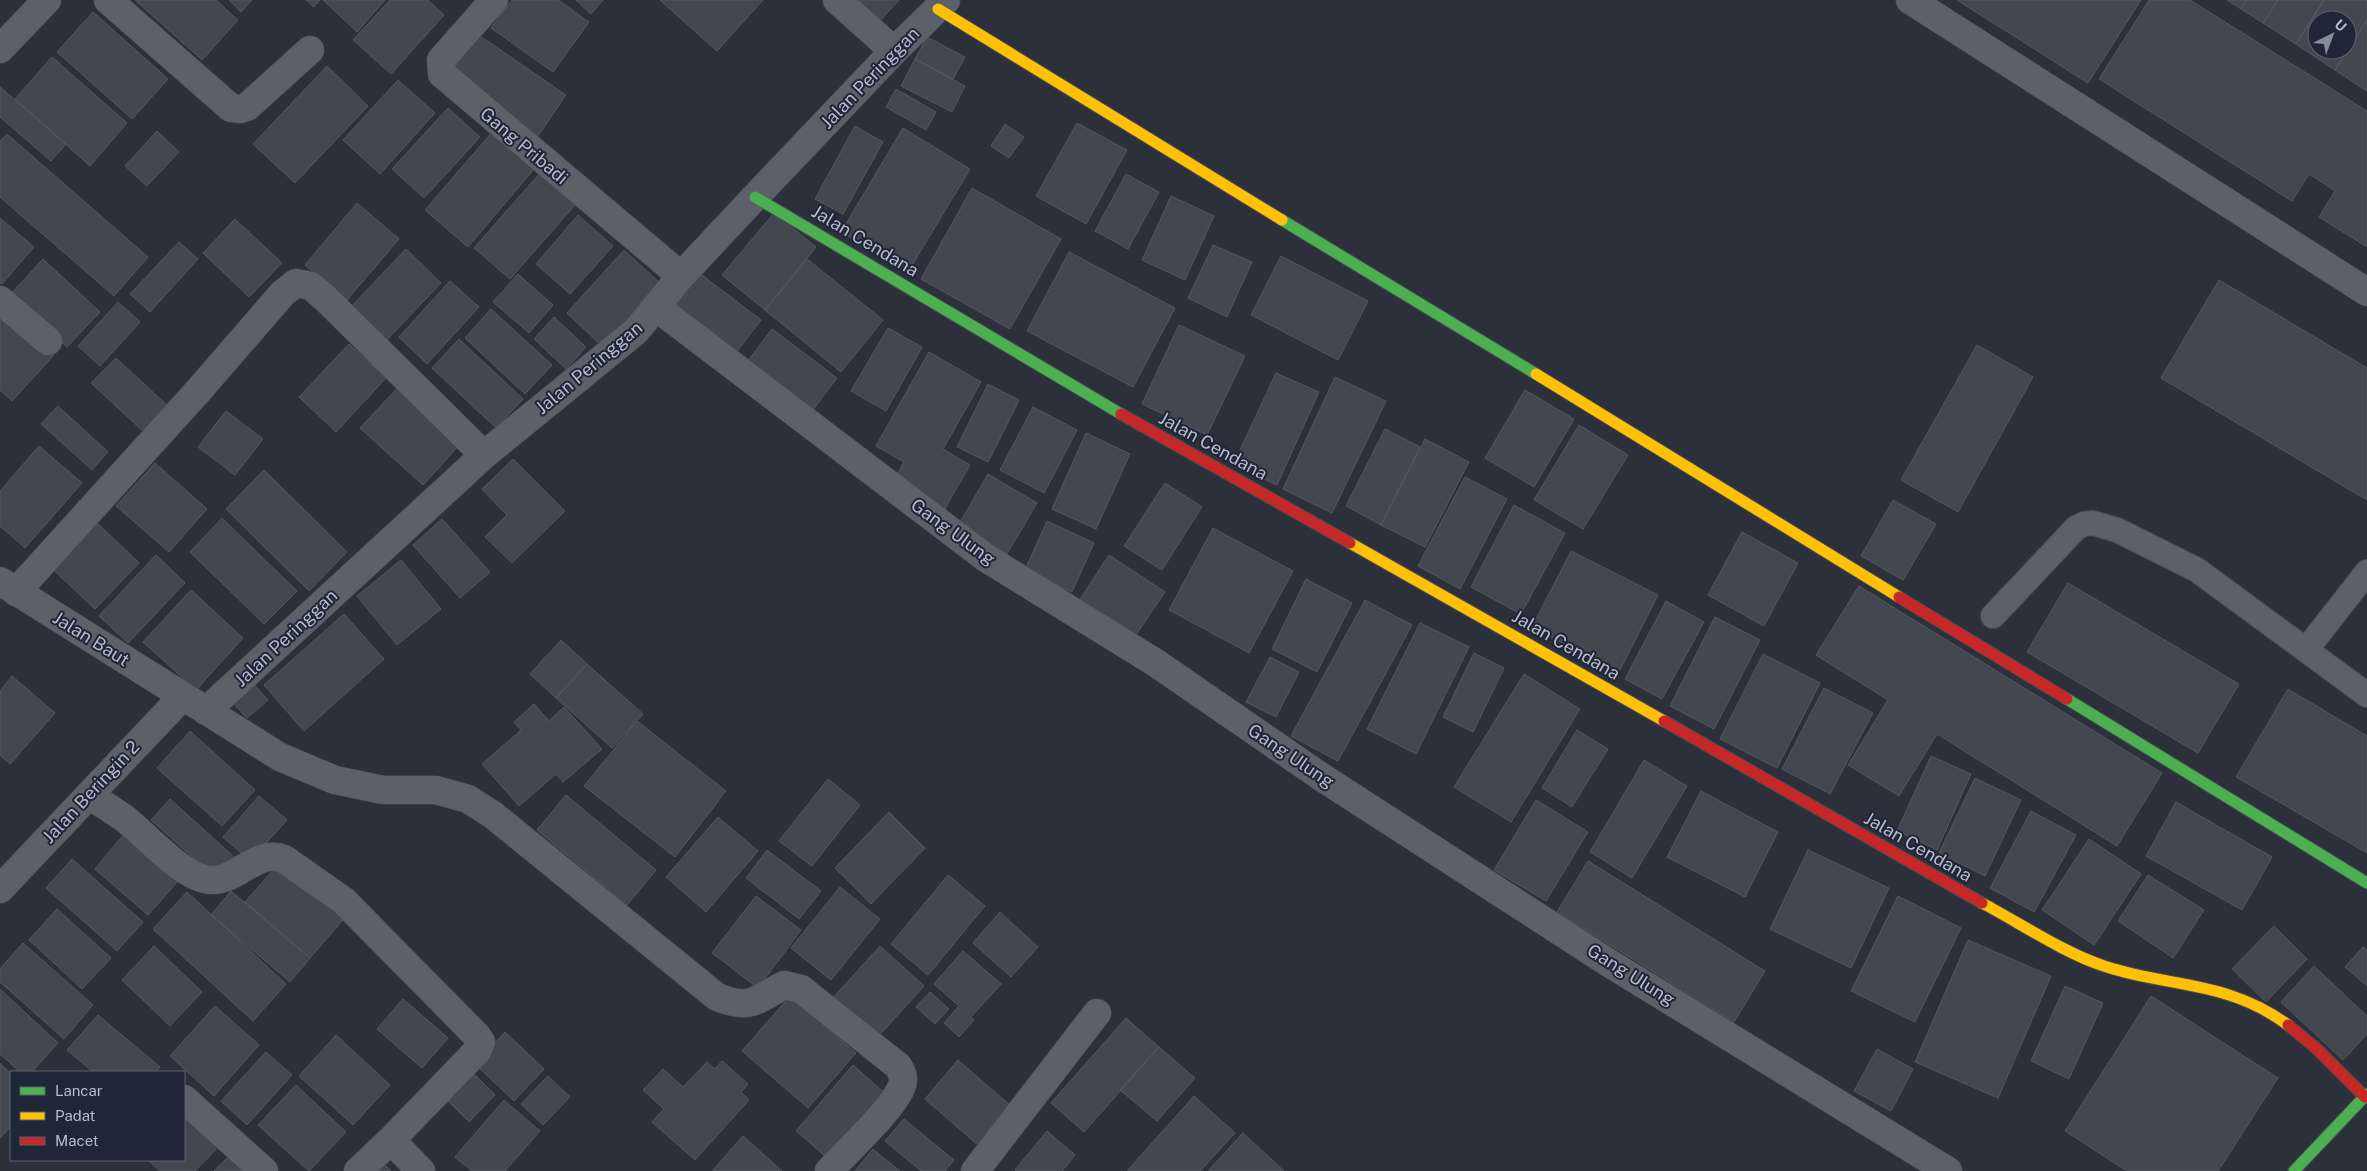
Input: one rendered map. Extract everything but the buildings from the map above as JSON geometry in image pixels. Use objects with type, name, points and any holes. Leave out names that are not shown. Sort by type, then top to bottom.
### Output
[{"type":"street","points":[[0,49],[47,0]]},
{"type":"street","points":[[108,0],[231,108],[241,109],[247,107],[310,50]]},
{"type":"street","points":[[837,0],[894,51]]},
{"type":"street","points":[[1910,0],[2367,292]]},
{"type":"street","name":"Gang Pribadi","points":[[491,1],[441,60],[442,74],[681,276]]},
{"type":"street","points":[[942,4],[2367,883]]},
{"type":"street","name":"Jalan Peringgan","points":[[206,711],[484,455],[636,332],[681,276],[894,51],[942,4]]},
{"type":"street","name":"Jalan Cendana","points":[[755,197],[1143,427],[1558,660],[1947,884],[2072,952],[2111,970],[2221,991],[2243,1000],[2293,1027],[2320,1049],[2366,1096]]},
{"type":"street","points":[[8,587],[199,390],[283,293],[296,283],[311,286],[326,299],[484,455]]},
{"type":"street","points":[[0,300],[48,341]]},
{"type":"street","name":"Gang Ulung","points":[[656,307],[986,558],[1156,663],[1320,776],[1601,957],[1948,1171]]},
{"type":"street","name":"Jalan Baut","points":[[8,587],[280,757],[335,780],[383,790],[436,790],[468,799],[493,815],[717,997],[734,1004],[747,1005],[784,985],[800,989],[898,1066],[903,1073],[901,1088],[890,1106],[829,1171]]},
{"type":"street","name":"Jalan Beringin 2","points":[[0,889],[183,696]]},
{"type":"street","points":[[89,795],[124,818],[187,871],[200,877],[213,880],[218,879],[266,857],[277,856],[284,859],[344,901],[476,1036],[480,1042],[477,1051],[391,1140],[358,1171]]},
{"type":"street","points":[[975,1171],[1096,1013]]},
{"type":"street","points":[[2294,1171],[2366,1096]]},
{"type":"street","points":[[185,1100],[264,1171]]},
{"type":"street","points":[[391,1140],[421,1171]]},
{"type":"lane","points":[[1994,616],[2076,528],[2084,524],[2093,523],[2117,530],[2197,570],[2367,695]]},
{"type":"lane","points":[[2306,650],[2367,572]]},
{"type":"traffic: fast","points":[[755,197],[1121,414]]},
{"type":"traffic: fast","points":[[1282,220],[1536,374]]},
{"type":"traffic: fast","points":[[2067,699],[2367,883]]},
{"type":"traffic: fast","points":[[2294,1171],[2367,1094]]},
{"type":"traffic: slow","points":[[938,9],[1282,220]]},
{"type":"traffic: slow","points":[[1536,374],[1899,597]]},
{"type":"traffic: slow","points":[[1350,543],[1664,721]]},
{"type":"traffic: slow","points":[[1982,903],[2058,946],[2104,966],[2128,973],[2220,992],[2265,1010],[2288,1025]]},
{"type":"traffic: jam","points":[[1121,414],[1350,543]]},
{"type":"traffic: jam","points":[[1899,597],[2067,699]]},
{"type":"traffic: jam","points":[[1664,721],[1982,903]]},
{"type":"traffic: jam","points":[[2288,1025],[2317,1049],[2365,1097]]}]
